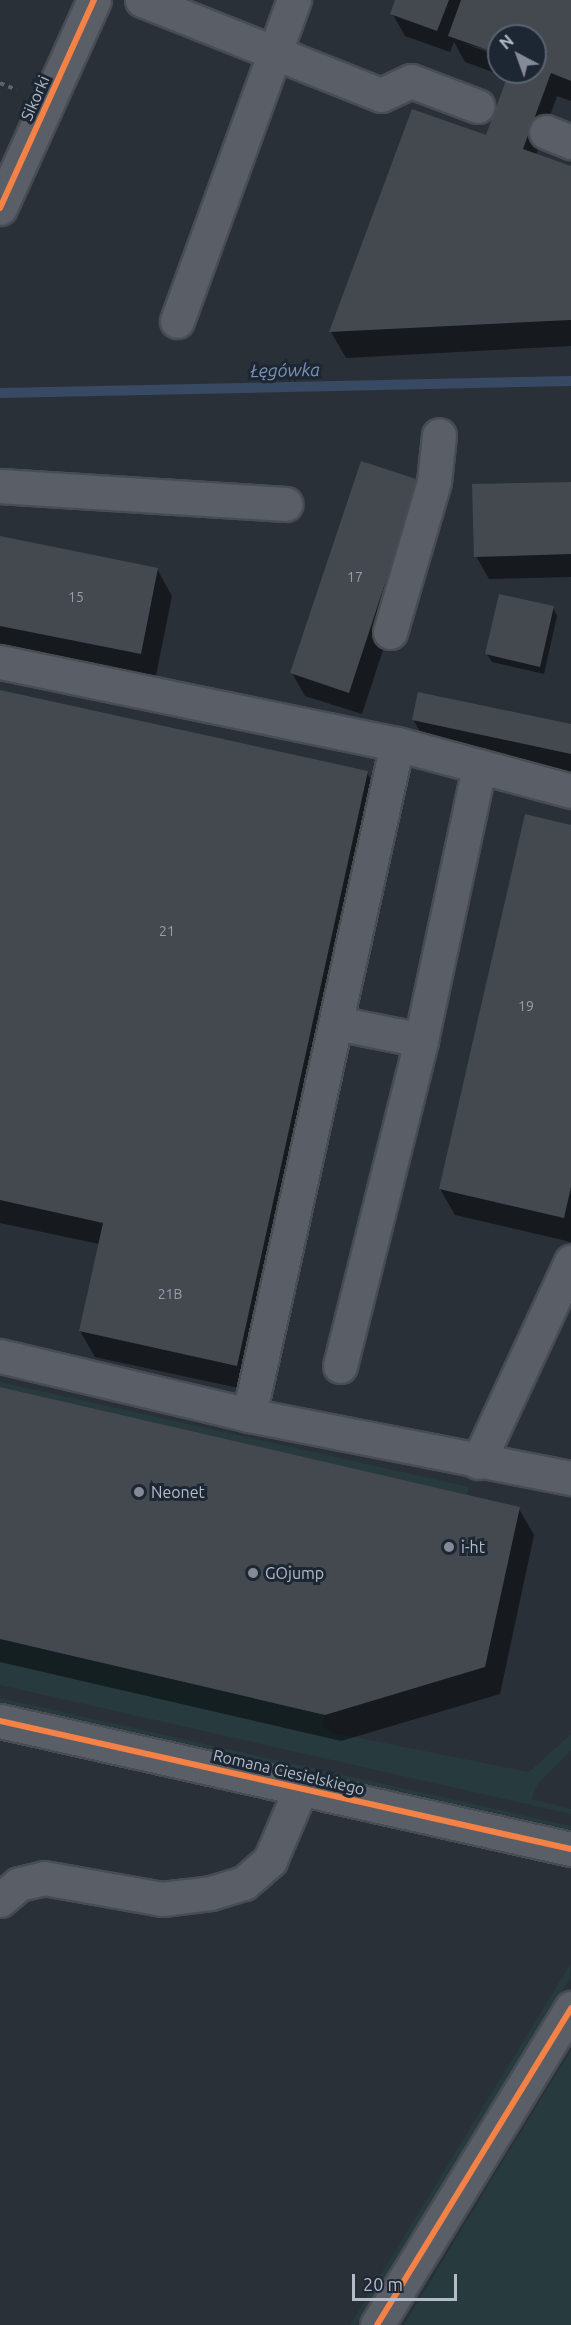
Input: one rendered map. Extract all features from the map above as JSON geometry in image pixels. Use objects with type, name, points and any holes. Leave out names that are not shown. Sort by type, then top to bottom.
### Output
[{"type":"street","name":"Sikorki","points":[[0,208],[12,148],[94,0]]},
{"type":"street","points":[[177,321],[294,0]]},
{"type":"street","points":[[154,2],[381,95],[411,81],[477,106]]},
{"type":"street","points":[[390,632],[434,482],[439,435]]},
{"type":"street","points":[[0,486],[285,504]]},
{"type":"street","points":[[0,662],[397,744],[571,790]]},
{"type":"street","points":[[249,1415],[397,744]]},
{"type":"street","points":[[340,1366],[421,1040],[479,766]]},
{"type":"street","points":[[336,1023],[421,1040]]},
{"type":"street","points":[[478,1462],[571,1262]]},
{"type":"street","points":[[0,1356],[249,1415],[478,1462],[571,1478]]},
{"type":"street","name":"Romana Ciesielskiego","points":[[0,1721],[571,1849]]},
{"type":"street","points":[[0,1900],[19,1884],[44,1878],[162,1899],[211,1893],[244,1883],[270,1860],[301,1788]]},
{"type":"street","points":[[377,2325],[571,2008]]},
{"type":"green space","points":[[0,1382],[469,1487],[467,1495],[0,1387]]},
{"type":"green space","points":[[0,1639],[325,1715],[323,1725],[330,1732],[529,1772],[571,1734],[571,1751],[538,1783],[531,1799],[571,1809],[571,1814],[0,1685]]},
{"type":"green space","points":[[0,1698],[571,1826],[571,1830],[0,1702]]},
{"type":"green space","points":[[571,1963],[570,1978],[356,2325],[350,2325]]},
{"type":"green space","points":[[571,2050],[571,2325],[404,2325],[512,2146]]},
{"type":"building","points":[[395,0],[449,0],[437,31],[390,14]]},
{"type":"building","points":[[461,0],[571,0],[571,81],[551,73],[547,84],[547,24],[487,24],[487,50],[448,36]]},
{"type":"building","points":[[505,84],[547,84],[523,149],[571,166],[571,320],[329,332],[412,109],[486,135]]},
{"type":"building","points":[[361,461],[419,480],[349,693],[290,673]]},
{"type":"building","points":[[571,482],[571,554],[474,557],[472,484]]},
{"type":"building","points":[[0,536],[158,568],[141,654],[0,626]]},
{"type":"building","points":[[499,594],[554,606],[540,667],[485,654]]},
{"type":"building","points":[[0,690],[368,771],[237,1366],[79,1331],[103,1223],[0,1200]]},
{"type":"building","points":[[418,692],[571,724],[571,754],[412,720]]},
{"type":"building","points":[[525,814],[571,825],[571,1187],[564,1218],[439,1189]]},
{"type":"building","name":"GOjump","points":[[0,1387],[520,1507],[485,1667],[325,1715],[0,1639]]},
{"type":"waterway","name":"Łęgówka","points":[[0,393],[571,381]]},
{"type":"cycle path","points":[[0,208],[94,0]]},
{"type":"cycle path","points":[[0,1721],[571,1849]]},
{"type":"cycle path","points":[[377,2325],[571,2008]]},
{"type":"place","name":"Neonet","points":[[139,1492]]},
{"type":"place","name":"i-ht","points":[[449,1547]]},
{"type":"place","name":"GOjump","points":[[253,1573]]}]
